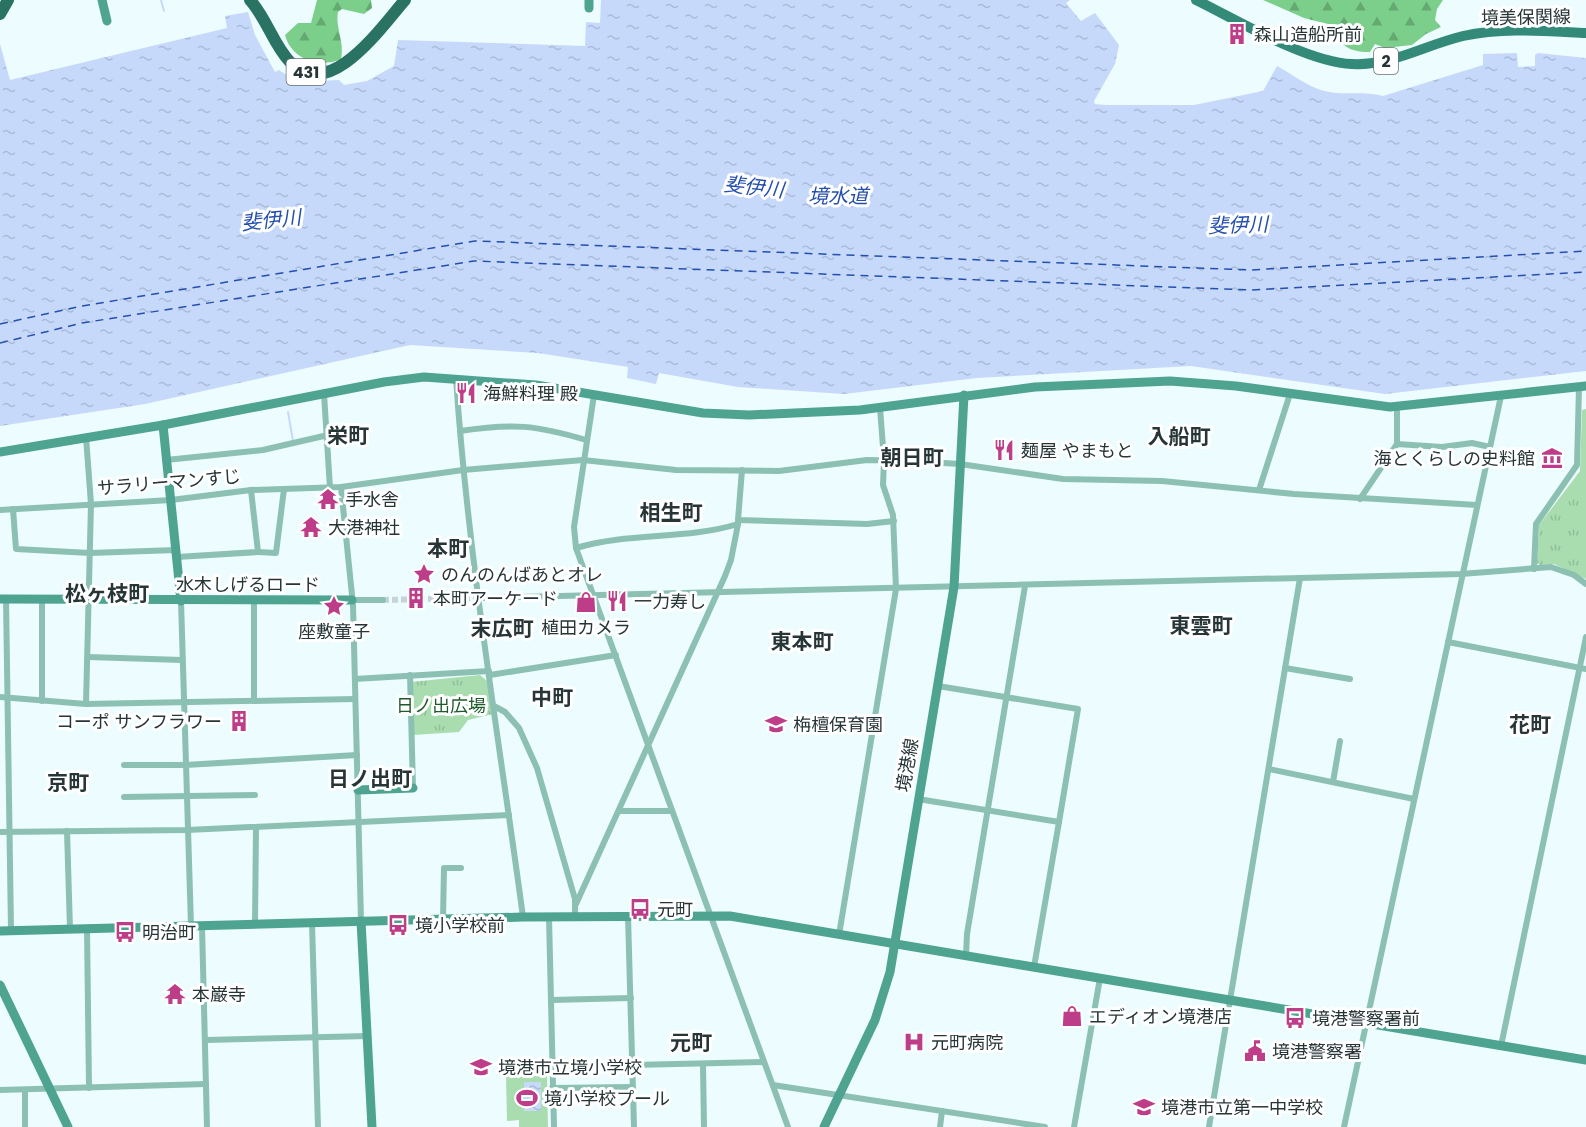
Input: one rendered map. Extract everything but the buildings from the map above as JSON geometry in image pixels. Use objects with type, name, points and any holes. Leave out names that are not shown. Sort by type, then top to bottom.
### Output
[{"type":"highway","points":[[0,14],[8,0]]},
{"type":"highway","name":"431","points":[[250,0],[260,5],[291,63],[298,69],[319,74],[343,66],[405,0]]},
{"type":"main road","name":"境美保関線","points":[[1196,0],[1310,54],[1350,64],[1375,64],[1392,60],[1479,33],[1517,30],[1586,33]]},
{"type":"street","points":[[102,0],[107,21]]},
{"type":"street","points":[[456,378],[477,598],[523,917]]},
{"type":"street","points":[[0,452],[163,425],[400,380],[456,378],[536,385],[718,414],[779,415],[880,408],[1035,387],[1170,381],[1219,384],[1397,406],[1583,386],[1577,465],[1536,524],[1534,569]]},
{"type":"street","points":[[324,394],[330,488]]},
{"type":"street","points":[[1259,490],[1290,394]]},
{"type":"street","points":[[594,395],[574,527],[576,548],[788,1127]]},
{"type":"street","name":"境港線","points":[[824,1127],[842,1094],[885,995],[954,587],[964,395]]},
{"type":"street","points":[[1344,1127],[1501,396]]},
{"type":"street","points":[[1360,499],[1397,444],[1397,406]]},
{"type":"street","points":[[839,935],[896,589],[894,521],[889,495],[883,485],[884,460],[880,408]]},
{"type":"street","points":[[163,425],[181,601],[191,926]]},
{"type":"street","points":[[460,431],[497,425],[528,426],[586,440]]},
{"type":"street","points":[[166,460],[263,450],[328,435]]},
{"type":"street","points":[[86,437],[91,504],[86,705]]},
{"type":"street","points":[[1397,444],[1442,447],[1472,443],[1490,447]]},
{"type":"street","name":"サラリーマンすじ","points":[[0,510],[171,500],[251,490],[330,488],[463,470],[583,460],[666,470],[778,471],[884,460],[960,464],[1063,479],[1162,481],[1360,499],[1477,505]]},
{"type":"street","points":[[576,904],[731,560],[738,522],[742,470]]},
{"type":"street","points":[[340,487],[352,600],[361,921],[372,1127]]},
{"type":"street","points":[[13,509],[16,549],[90,553],[276,553],[284,489]]},
{"type":"street","points":[[251,490],[258,552]]},
{"type":"street","points":[[576,548],[636,536],[688,535],[738,522],[867,524],[894,521]]},
{"type":"street","points":[[477,598],[1461,574],[1556,568],[1574,575],[1586,584]]},
{"type":"street","points":[[1209,1127],[1300,578]]},
{"type":"street","points":[[966,956],[967,934],[989,811],[1024,586]]},
{"type":"street","points":[[3,599],[8,698],[11,930]]},
{"type":"street","name":"水木しげるロード","points":[[3,599],[352,600]]},
{"type":"street","points":[[42,599],[42,701]]},
{"type":"street","points":[[352,600],[383,600]]},
{"type":"street","points":[[254,601],[254,701]]},
{"type":"street","points":[[1501,1046],[1583,669],[1586,637]]},
{"type":"street","points":[[1448,642],[1583,669]]},
{"type":"street","points":[[355,679],[489,673],[616,655]]},
{"type":"street","points":[[88,657],[182,660]]},
{"type":"street","points":[[1285,668],[1350,679]]},
{"type":"street","points":[[358,790],[413,788],[410,675]]},
{"type":"street","points":[[938,686],[1078,709],[1034,967]]},
{"type":"street","points":[[0,697],[86,705],[355,699]]},
{"type":"street","points":[[494,706],[505,712],[519,728],[537,768],[576,904],[575,917]]},
{"type":"street","points":[[1333,782],[1340,741]]},
{"type":"street","points":[[124,765],[185,765],[357,755]]},
{"type":"street","points":[[1269,769],[1414,800]]},
{"type":"street","points":[[124,797],[255,795]]},
{"type":"street","points":[[918,799],[1059,822]]},
{"type":"street","points":[[619,812],[672,811]]},
{"type":"street","points":[[0,832],[187,830],[509,815]]},
{"type":"street","points":[[255,924],[256,827]]},
{"type":"street","points":[[67,831],[70,929]]},
{"type":"street","points":[[443,919],[444,868],[462,868]]},
{"type":"street","points":[[0,931],[523,917],[710,915],[1586,1060]]},
{"type":"street","points":[[628,916],[634,1127]]},
{"type":"street","points":[[549,917],[554,1127]]},
{"type":"street","points":[[312,923],[318,1127]]},
{"type":"street","points":[[202,926],[207,1127]]},
{"type":"street","points":[[87,928],[89,1088]]},
{"type":"street","points":[[1074,1127],[1100,978]]},
{"type":"street","points":[[0,985],[68,1127]]},
{"type":"street","points":[[551,1000],[630,998]]},
{"type":"street","points":[[206,1040],[368,1036]]},
{"type":"street","points":[[633,1065],[763,1062]]},
{"type":"street","points":[[703,1064],[704,1127]]},
{"type":"street","points":[[0,1090],[206,1084]]},
{"type":"street","points":[[773,1085],[1045,1127]]},
{"type":"street","points":[[552,1088],[633,1087]]},
{"type":"street","points":[[24,1090],[25,1127]]},
{"type":"street","points":[[940,1127],[942,1111]]},
{"type":"green space","points":[[317,0],[371,0],[372,8],[364,14],[342,9],[338,12],[342,53],[341,59],[333,62],[307,60],[293,50],[285,35],[298,23],[311,23]]},
{"type":"green space","points":[[1263,0],[1443,0],[1437,9],[1435,20],[1441,27],[1426,34],[1412,45],[1385,48],[1375,44],[1370,52],[1355,51],[1345,46],[1332,25],[1304,18]]},
{"type":"green space","points":[[1586,409],[1586,579],[1554,564],[1540,565],[1537,563],[1539,525],[1580,471],[1582,410]]},
{"type":"green space","name":"日ノ出広場","points":[[480,675],[487,681],[493,714],[468,720],[459,732],[413,735],[411,682]]},
{"type":"green space","name":"境小学校プール","points":[[506,1076],[547,1076],[548,1127],[519,1127],[519,1120],[507,1121]]},
{"type":"water","name":"境水道","points":[[601,0],[1070,0],[1066,3],[1081,21],[1095,13],[1119,45],[1115,64],[1094,101],[1095,104],[1105,105],[1194,105],[1263,91],[1277,66],[1318,89],[1383,96],[1483,65],[1483,54],[1517,53],[1518,67],[1535,66],[1535,55],[1538,53],[1586,58],[1586,371],[1385,394],[1191,366],[977,378],[844,394],[738,387],[659,373],[656,384],[627,378],[628,367],[538,353],[410,345],[145,404],[0,426],[0,44],[10,80],[227,28],[225,16],[248,12],[255,35],[275,72],[279,70],[297,82],[339,80],[344,85],[367,81],[394,66],[398,40],[585,46],[586,22],[600,23]]},
{"type":"water","points":[[524,1082],[541,1082],[541,1111],[524,1111]]},
{"type":"waterway","points":[[161,0],[164,11]]},
{"type":"waterway","points":[[288,412],[293,441]]},
{"type":"ferry route","points":[[0,324],[82,306],[475,241],[1250,270],[1586,251]]},
{"type":"ferry route","points":[[0,343],[82,323],[474,261],[1250,290],[1586,272]]},
{"type":"tunnel","points":[[383,600],[477,598]]},
{"type":"place","name":"森山造船所前","points":[[1237,34]]},
{"type":"place","name":"海鮮料理 殿","points":[[466,393]]},
{"type":"place","name":"麺屋 やまもと","points":[[1004,450]]},
{"type":"place","name":"海とくらしの史料館","points":[[1552,458]]},
{"type":"place","name":"手水舎","points":[[328,499]]},
{"type":"place","name":"大港神社","points":[[311,527]]},
{"type":"place","name":"のんのんばあとオレ","points":[[424,574]]},
{"type":"place","name":"本町アーケード","points":[[416,598]]},
{"type":"place","name":"一力寿し","points":[[617,601]]},
{"type":"place","name":"植田カメラ","points":[[586,602]]},
{"type":"place","name":"座敷童子","points":[[334,606]]},
{"type":"place","name":"コーポ サンフラワー","points":[[239,721]]},
{"type":"place","name":"栴檀保育園","points":[[776,724]]},
{"type":"place","name":"元町","points":[[640,909]]},
{"type":"place","name":"境小学校前","points":[[398,925]]},
{"type":"place","name":"明治町","points":[[125,932]]},
{"type":"place","name":"本巌寺","points":[[175,994]]},
{"type":"place","name":"エディオン境港店","points":[[1072,1016]]},
{"type":"place","name":"境港警察署前","points":[[1295,1018]]},
{"type":"place","name":"元町病院","points":[[914,1042]]},
{"type":"place","name":"境港警察署","points":[[1255,1051]]},
{"type":"place","name":"境港市立境小学校","points":[[481,1067]]},
{"type":"place","name":"境小学校プール","points":[[527,1098]]},
{"type":"place","name":"境港市立第一中学校","points":[[1144,1107]]},
{"type":"district","name":"栄町","points":[[348,435]]},
{"type":"district","name":"入船町","points":[[1179,436]]},
{"type":"district","name":"朝日町","points":[[912,457]]},
{"type":"district","name":"相生町","points":[[671,512]]},
{"type":"district","name":"本町","points":[[448,548]]},
{"type":"district","name":"松ヶ枝町","points":[[107,593]]},
{"type":"district","name":"東雲町","points":[[1201,625]]},
{"type":"district","name":"末広町","points":[[502,628]]},
{"type":"district","name":"東本町","points":[[802,641]]},
{"type":"district","name":"中町","points":[[552,697]]},
{"type":"district","name":"花町","points":[[1530,724]]},
{"type":"district","name":"日ノ出町","points":[[370,778]]},
{"type":"district","name":"京町","points":[[68,782]]},
{"type":"district","name":"元町","points":[[691,1042]]},
{"type":"water label","name":"斐伊川","points":[[754,187]]},
{"type":"water label","name":"斐伊川","points":[[271,220]]},
{"type":"water label","name":"斐伊川","points":[[1238,225]]}]
